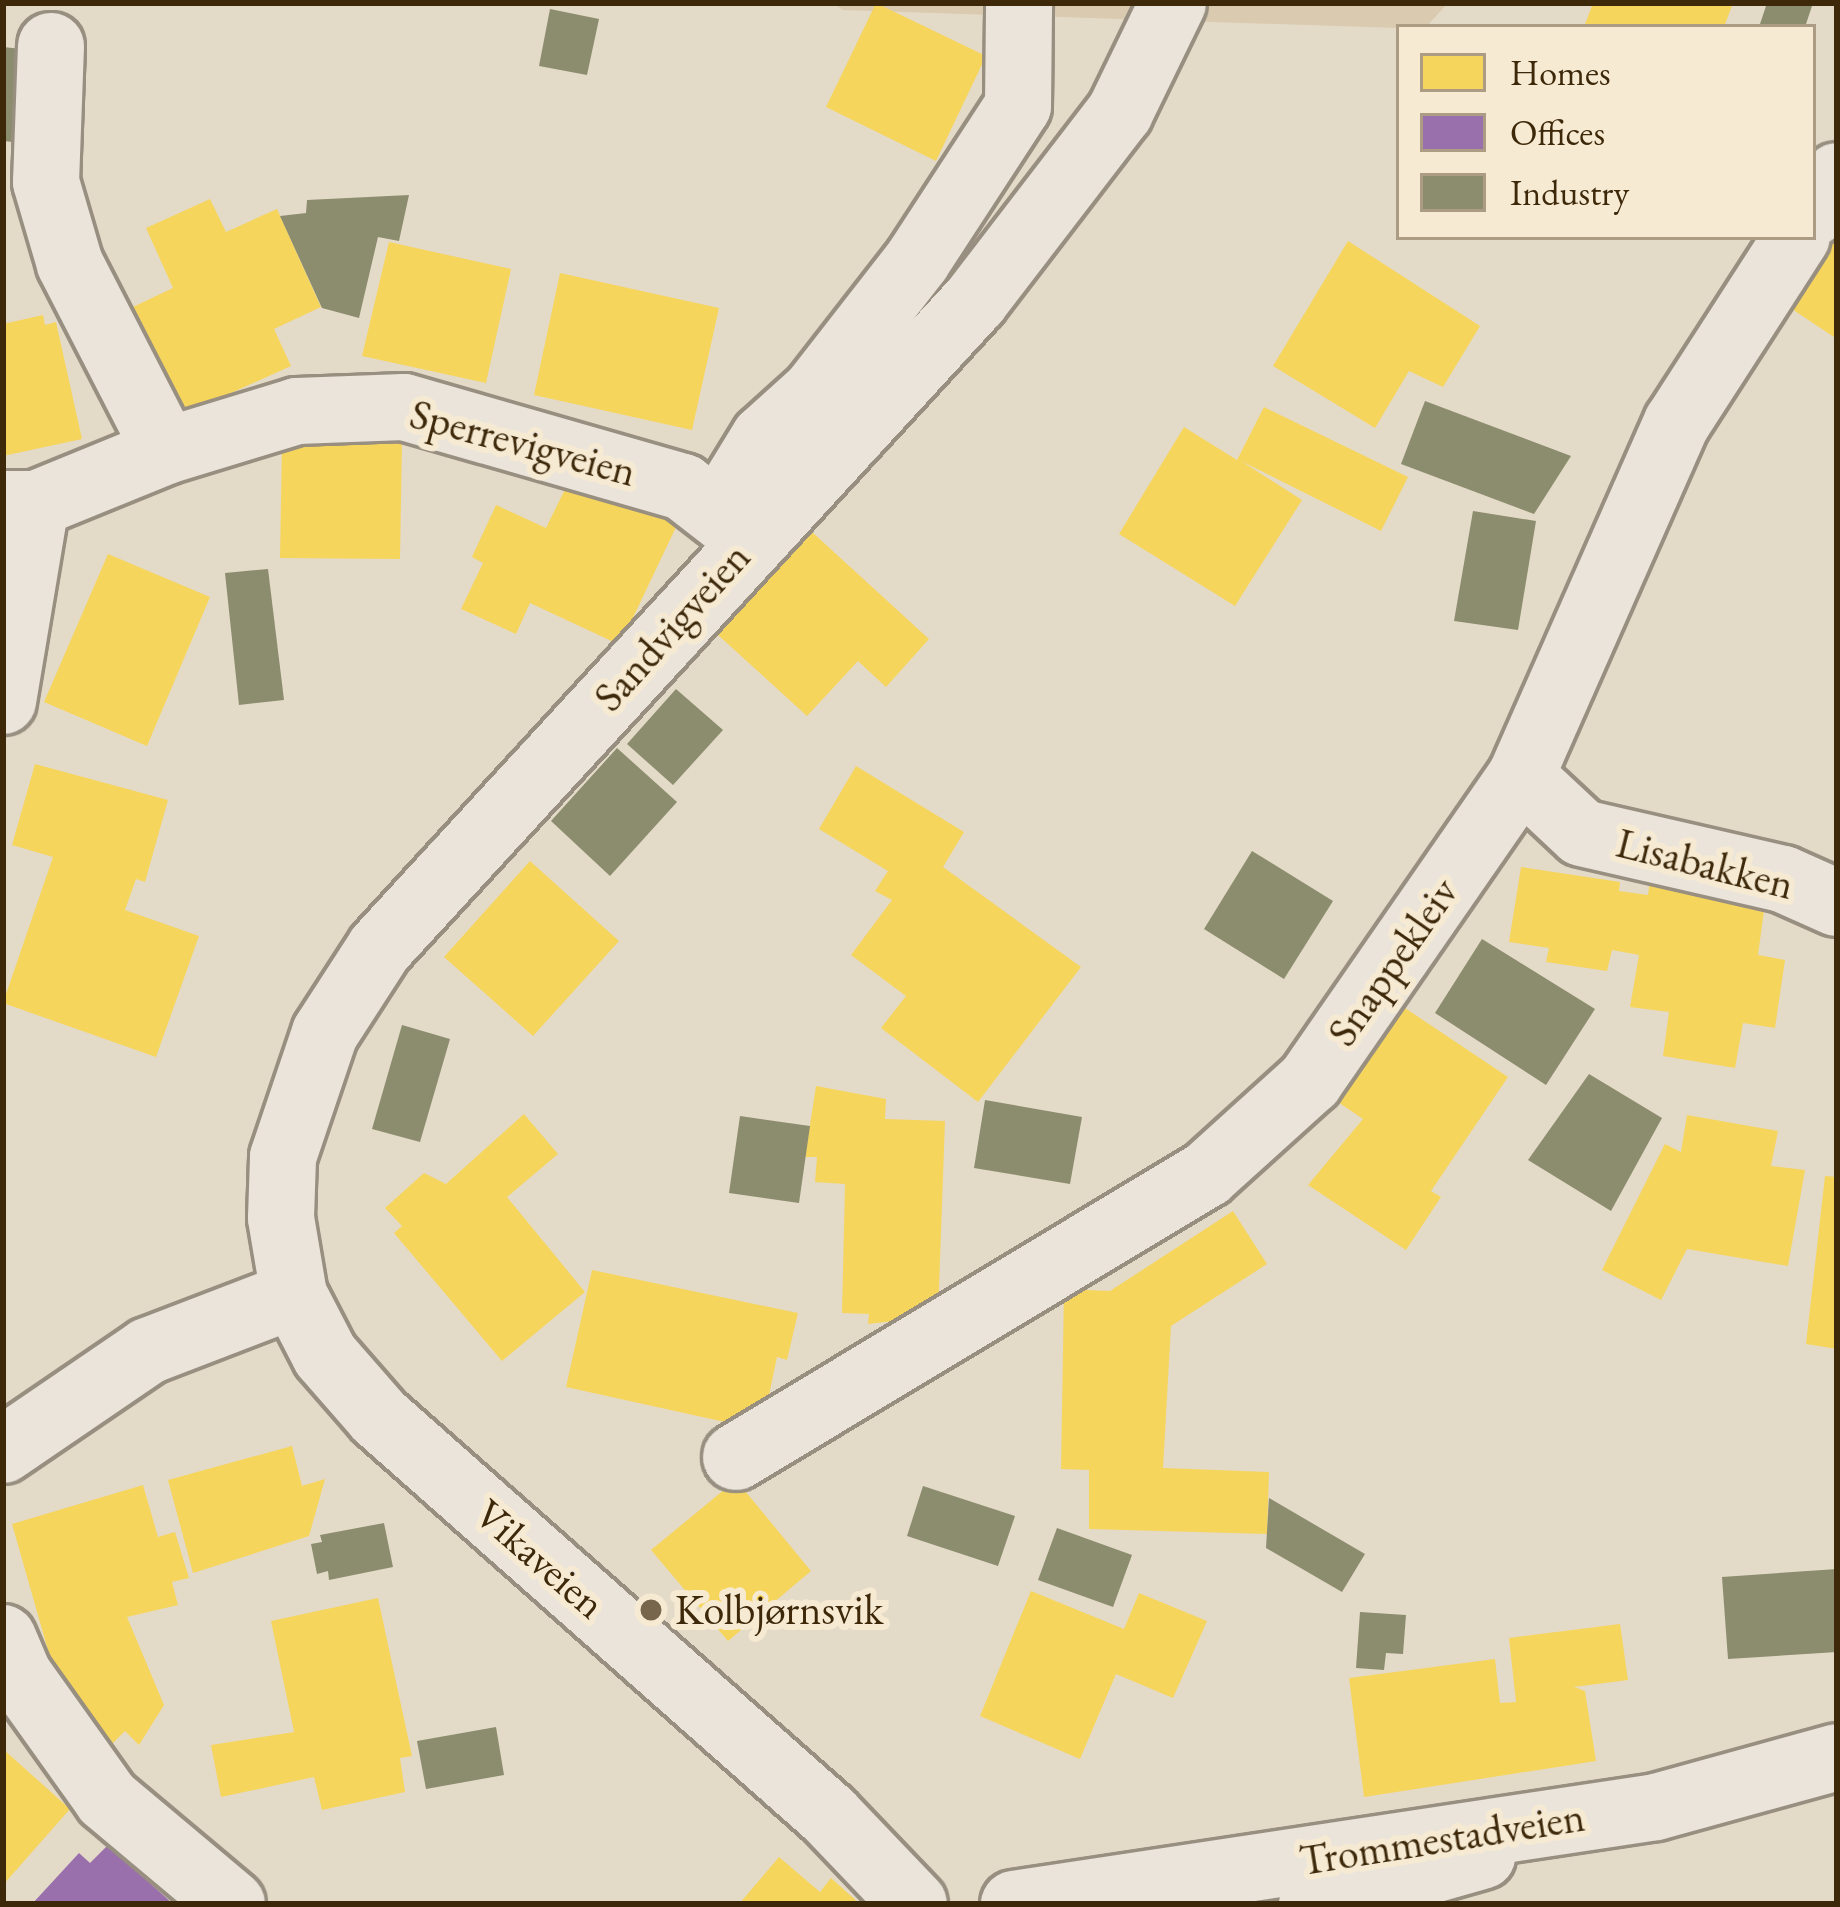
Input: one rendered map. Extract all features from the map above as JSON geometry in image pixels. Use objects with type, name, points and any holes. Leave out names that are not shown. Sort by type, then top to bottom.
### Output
[{"type":"street","points":[[735,526],[764,438],[815,392],[916,262],[1018,106],[1019,3]]},
{"type":"street","name":"Sandvigveien","points":[[294,1295],[281,1218],[283,1157],[325,1033],[380,948],[735,526],[1049,211],[1120,112],[1173,3]]},
{"type":"street","points":[[51,46],[46,182],[70,265],[166,451]]},
{"type":"street","points":[[1816,208],[1837,176]]},
{"type":"street","name":"Snappekleiv","points":[[736,1457],[1207,1174],[1310,1081],[1521,776],[1677,423],[1795,240]]},
{"type":"street","name":"Sperrevigveien","points":[[20,504],[166,451],[297,411],[404,406],[683,487],[735,526]]},
{"type":"street","points":[[3,701],[20,504]]},
{"type":"street","name":"Lisabakken","points":[[1521,776],[1582,833],[1783,879],[1837,903]]},
{"type":"street","points":[[3,1450],[148,1351],[294,1295]]},
{"type":"street","name":"Vikaveien","points":[[294,1295],[325,1355],[379,1417],[829,1815],[914,1904]]},
{"type":"street","points":[[3,1639],[18,1675],[107,1798],[232,1904]]},
{"type":"street","name":"Trommestadveien","points":[[1312,1904],[1837,1757]]},
{"type":"street","name":"Trommestadveien","points":[[1014,1904],[1656,1807]]},
{"type":"shaded area","points":[[832,3],[1448,3],[1429,24],[1396,24],[1396,28],[843,10]]},
{"type":"building: Homes","points":[[876,3],[986,56],[936,161],[826,107]]},
{"type":"building: Homes","points":[[1593,3],[1733,3],[1725,24],[1585,24]]},
{"type":"building: Homes","points":[[210,199],[226,232],[277,209],[321,307],[274,329],[291,366],[167,422],[118,314],[173,288],[146,228]]},
{"type":"building: Homes","points":[[1837,211],[1837,339],[1777,299]]},
{"type":"building: Homes","points":[[1348,241],[1480,326],[1443,387],[1409,371],[1375,428],[1273,366]]},
{"type":"building: Homes","points":[[389,242],[511,269],[486,383],[362,356]]},
{"type":"building: Homes","points":[[560,273],[719,308],[692,430],[534,395]]},
{"type":"building: Homes","points":[[43,315],[45,325],[56,322],[82,439],[3,456],[3,324]]},
{"type":"building: Homes","points":[[1264,407],[1408,477],[1381,531],[1241,461],[1302,500],[1235,606],[1119,534],[1184,427],[1237,460]]},
{"type":"building: Homes","points":[[282,442],[402,443],[400,559],[280,558]]},
{"type":"building: Homes","points":[[572,475],[677,525],[620,645],[530,603],[516,634],[461,609],[483,563],[472,557],[496,505],[546,528]]},
{"type":"building: Homes","points":[[812,532],[929,639],[886,687],[858,661],[807,716],[718,635]]},
{"type":"building: Homes","points":[[108,554],[210,597],[147,746],[44,702]]},
{"type":"building: Homes","points":[[35,764],[168,800],[145,882],[136,879],[125,910],[199,936],[156,1057],[3,1003],[53,857],[12,845]]},
{"type":"building: Homes","points":[[856,766],[964,832],[943,867],[1081,967],[978,1102],[881,1028],[906,996],[851,955],[892,900],[875,891],[888,871],[819,829]]},
{"type":"building: Homes","points":[[530,861],[619,941],[533,1036],[444,957]]},
{"type":"building: Homes","points":[[1521,867],[1620,882],[1619,891],[1648,895],[1650,879],[1766,896],[1758,955],[1785,960],[1775,1028],[1743,1023],[1735,1068],[1663,1056],[1669,1012],[1630,1007],[1639,955],[1612,950],[1607,971],[1546,962],[1549,948],[1509,942]]},
{"type":"building: Homes","points":[[1399,1004],[1508,1077],[1431,1191],[1441,1197],[1406,1250],[1308,1185],[1363,1119],[1335,1100]]},
{"type":"building: Homes","points":[[816,1086],[886,1099],[885,1119],[945,1121],[938,1316],[868,1324],[869,1314],[842,1313],[845,1184],[815,1182],[817,1157],[805,1157]]},
{"type":"building: Homes","points":[[524,1114],[558,1154],[507,1197],[585,1292],[502,1361],[394,1233],[402,1226],[385,1208],[424,1173],[446,1184]]},
{"type":"building: Homes","points":[[1687,1115],[1778,1131],[1771,1166],[1805,1170],[1788,1266],[1687,1249],[1661,1300],[1602,1270],[1665,1144],[1681,1152]]},
{"type":"building: Homes","points":[[1825,1176],[1837,1177],[1837,1349],[1806,1344]]},
{"type":"building: Homes","points":[[1233,1211],[1267,1264],[1171,1326],[1163,1468],[1269,1472],[1267,1534],[1089,1529],[1089,1470],[1061,1469],[1064,1289],[1110,1291]]},
{"type":"building: Homes","points":[[592,1270],[798,1313],[787,1360],[777,1357],[764,1419],[736,1414],[734,1424],[566,1387]]},
{"type":"building: Homes","points":[[292,1446],[302,1486],[325,1479],[309,1536],[193,1573],[168,1480]]},
{"type":"building: Homes","points":[[736,1480],[811,1571],[728,1641],[651,1550]]},
{"type":"building: Homes","points":[[143,1485],[158,1537],[175,1532],[189,1578],[172,1582],[178,1605],[127,1617],[164,1705],[139,1745],[125,1731],[108,1748],[59,1689],[12,1524]]},
{"type":"building: Homes","points":[[1031,1591],[1124,1629],[1139,1593],[1207,1621],[1173,1698],[1116,1674],[1080,1759],[980,1716]]},
{"type":"building: Homes","points":[[378,1598],[412,1756],[400,1758],[405,1792],[322,1810],[314,1777],[221,1797],[211,1745],[294,1732],[271,1621]]},
{"type":"building: Homes","points":[[1620,1624],[1628,1680],[1574,1687],[1585,1691],[1596,1761],[1364,1797],[1349,1678],[1495,1659],[1500,1703],[1516,1702],[1509,1638]]},
{"type":"building: Homes","points":[[3,1749],[70,1809],[3,1885]]},
{"type":"building: Homes","points":[[779,1857],[820,1892],[831,1878],[860,1904],[739,1904]]},
{"type":"building: Offices","points":[[108,1845],[173,1904],[32,1904],[79,1853],[90,1863]]},
{"type":"building: Industry","points":[[1767,3],[1813,3],[1806,24],[1760,24]]},
{"type":"building: Industry","points":[[550,9],[599,19],[587,75],[539,66]]},
{"type":"building: Industry","points":[[3,47],[31,50],[23,143],[3,141]]},
{"type":"building: Industry","points":[[409,195],[399,241],[378,237],[359,318],[322,308],[280,216],[306,213],[307,200]]},
{"type":"building: Industry","points":[[1425,401],[1571,456],[1534,514],[1401,464]]},
{"type":"building: Industry","points":[[1473,511],[1536,521],[1518,630],[1454,621]]},
{"type":"building: Industry","points":[[268,569],[284,700],[239,705],[225,573]]},
{"type":"building: Industry","points":[[676,689],[723,730],[673,785],[627,744]]},
{"type":"building: Industry","points":[[617,748],[677,802],[610,876],[551,821]]},
{"type":"building: Industry","points":[[1252,851],[1333,901],[1284,979],[1204,929]]},
{"type":"building: Industry","points":[[1482,939],[1595,1009],[1546,1085],[1435,1013]]},
{"type":"building: Industry","points":[[402,1025],[450,1039],[420,1142],[372,1129]]},
{"type":"building: Industry","points":[[1589,1074],[1662,1118],[1611,1211],[1528,1160]]},
{"type":"building: Industry","points":[[985,1100],[1082,1117],[1070,1184],[974,1168]]},
{"type":"building: Industry","points":[[740,1116],[810,1126],[799,1203],[729,1193]]},
{"type":"building: Industry","points":[[923,1486],[1015,1516],[998,1566],[907,1536]]},
{"type":"building: Industry","points":[[1269,1498],[1365,1554],[1342,1592],[1266,1548]]},
{"type":"building: Industry","points":[[384,1523],[393,1567],[329,1580],[328,1571],[317,1574],[311,1544],[322,1542],[320,1535]]},
{"type":"building: Industry","points":[[1057,1528],[1132,1555],[1113,1607],[1038,1580]]},
{"type":"building: Industry","points":[[1837,1569],[1837,1652],[1728,1659],[1722,1577]]},
{"type":"building: Industry","points":[[1360,1612],[1406,1615],[1403,1654],[1386,1653],[1384,1670],[1356,1668]]},
{"type":"building: Industry","points":[[496,1727],[504,1775],[426,1789],[417,1741]]},
{"type":"place","name":"Kolbjørnsvik","points":[[651,1610]]}]
